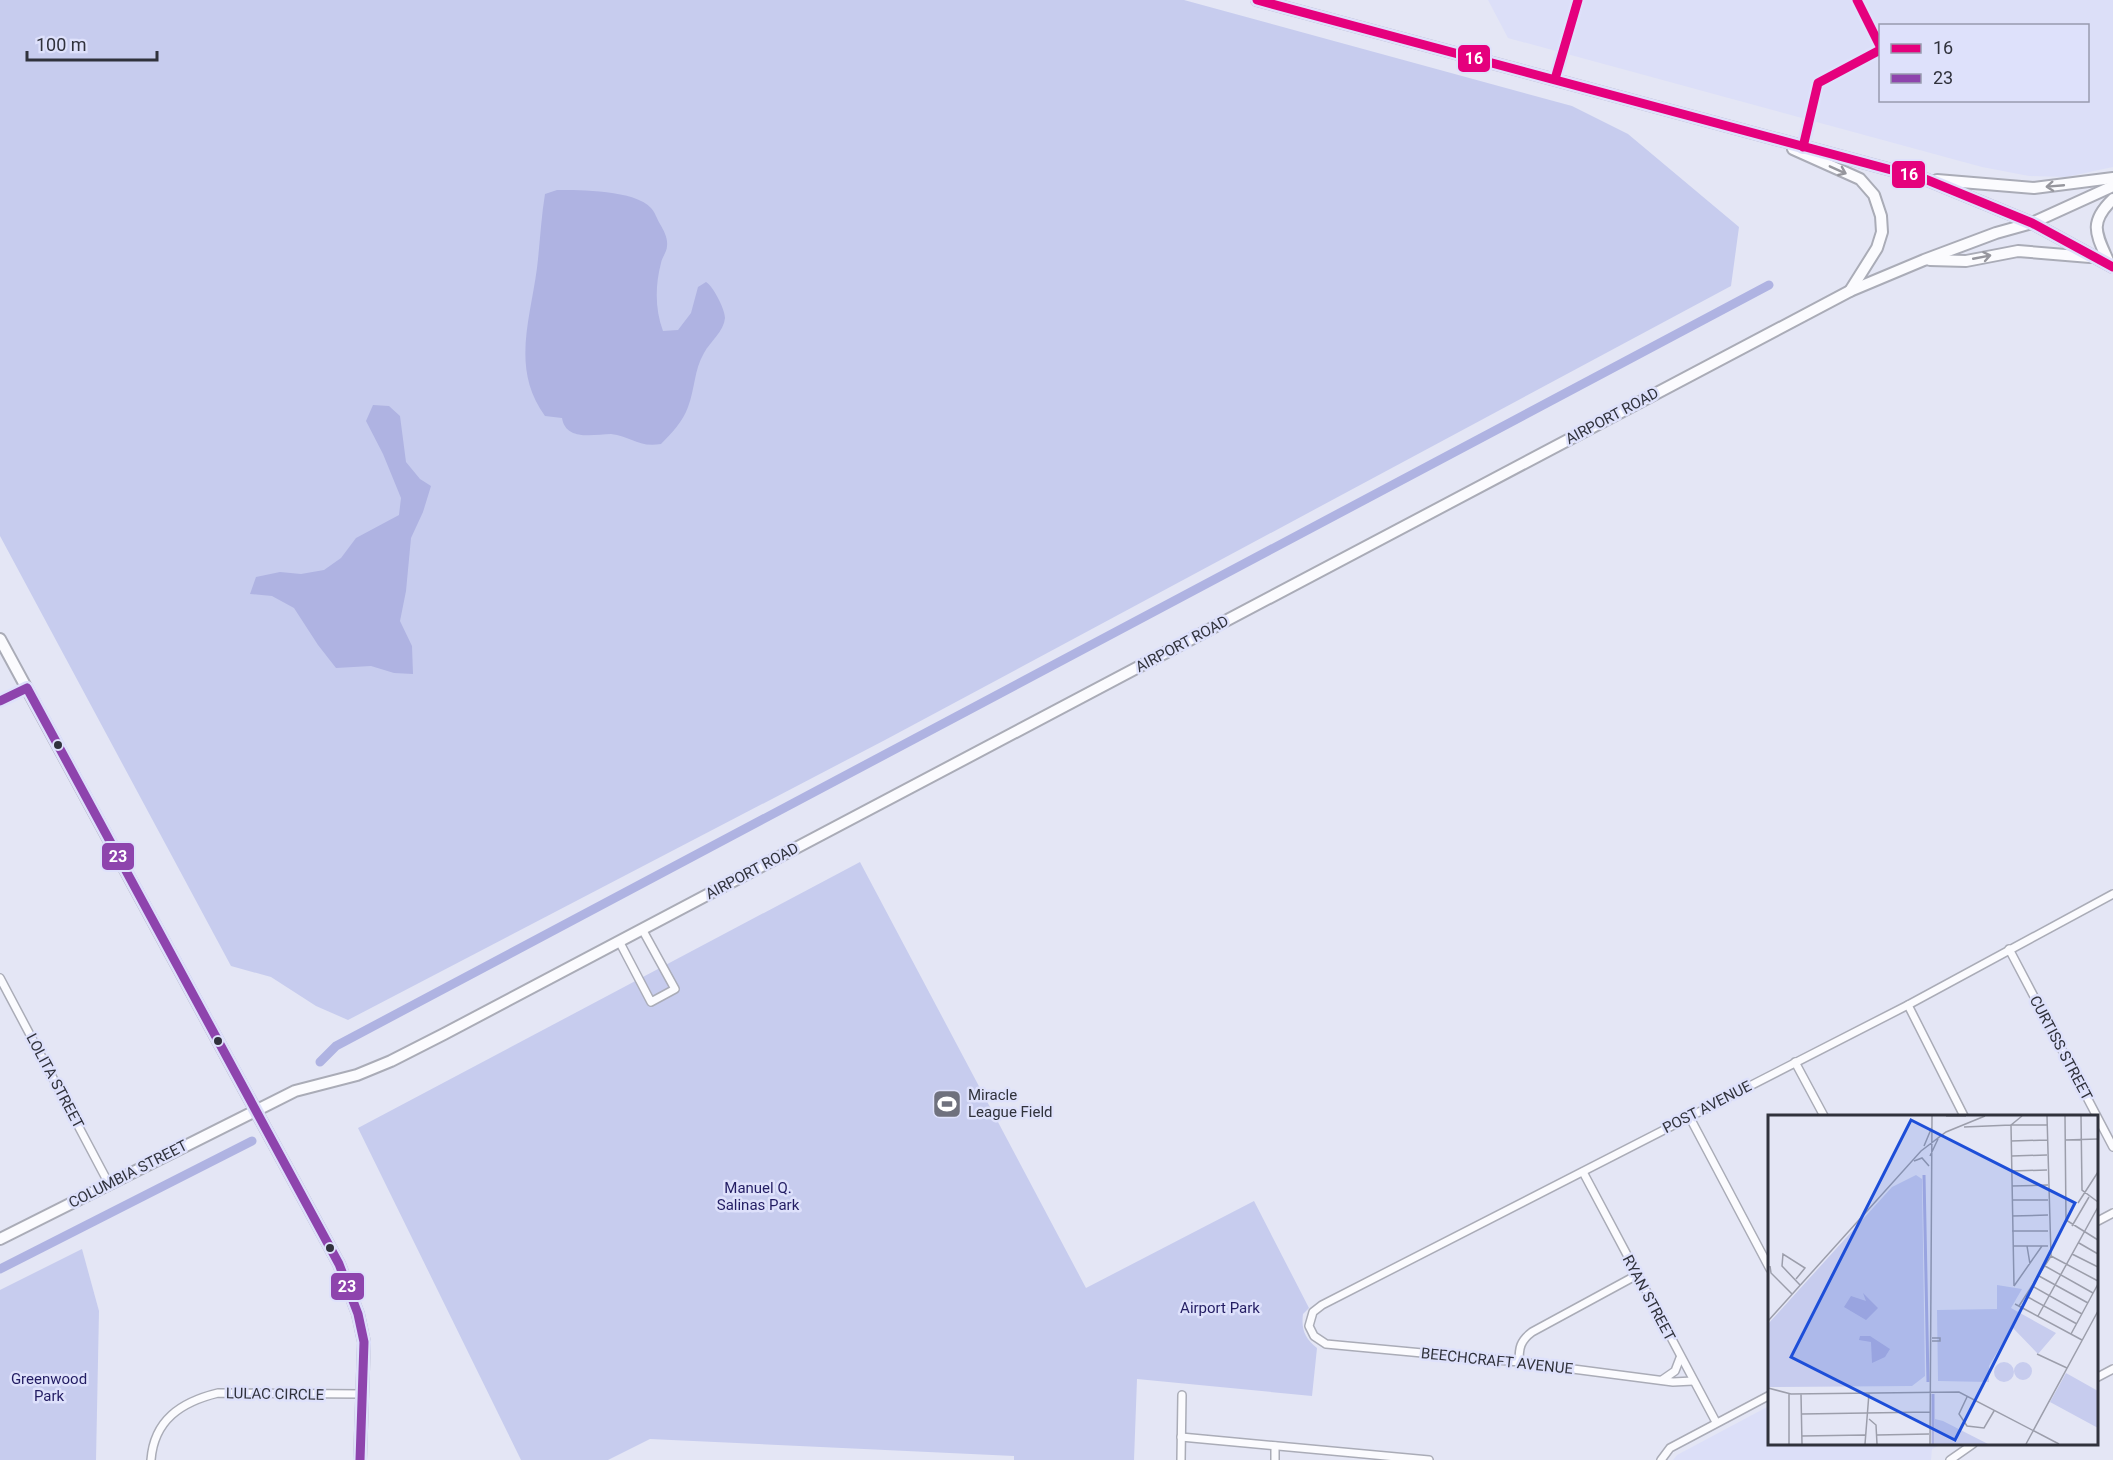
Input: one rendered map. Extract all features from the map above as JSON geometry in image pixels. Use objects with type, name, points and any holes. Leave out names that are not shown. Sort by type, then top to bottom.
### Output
[{"type":"main road","points":[[1257,0],[1925,179],[2032,223],[2111,266]]},
{"type":"main road","points":[[1766,136],[1860,179],[1874,195],[1881,216],[1882,232],[1877,248],[1850,291]]},
{"type":"main road","points":[[1925,179],[2034,188],[2113,178]]},
{"type":"main road","name":"AIRPORT ROAD","points":[[256,1109],[295,1091],[357,1075],[391,1061],[1850,291],[1996,233],[2032,223],[2113,186]]},
{"type":"main road","points":[[2111,266],[2098,236],[2096,224],[2100,211],[2113,199]]},
{"type":"main road","points":[[1924,260],[1966,261],[2018,251],[2095,257]]},
{"type":"main road","points":[[0,639],[256,1109],[339,1264],[351,1291],[364,1342],[360,1460]]},
{"type":"main road","name":"COLUMBIA STREET","points":[[0,1239],[256,1109]]},
{"type":"street","points":[[0,701],[27,688]]},
{"type":"street","name":"POST AVENUE","points":[[1309,1326],[1313,1312],[1322,1305],[1908,1005],[2113,895]]},
{"type":"street","points":[[619,941],[651,1002],[675,989],[642,928]]},
{"type":"street","name":"CURTISS STREET","points":[[2009,949],[2096,1115]]},
{"type":"street","name":"LOLITA STREET","points":[[0,978],[109,1184]]},
{"type":"street","points":[[1908,1005],[1963,1115]]},
{"type":"street","points":[[1795,1062],[1823,1115]]},
{"type":"street","points":[[1689,1116],[1768,1265]]},
{"type":"street","name":"CURTISS STREET","points":[[2098,1118],[2113,1147]]},
{"type":"street","name":"RYAN STREET","points":[[1583,1172],[1716,1422]]},
{"type":"street","points":[[2098,1221],[2113,1213]]},
{"type":"street","points":[[1519,1362],[1519,1347],[1524,1338],[1532,1332],[1637,1275]]},
{"type":"street","name":"BEECHCRAFT AVENUE","points":[[1309,1326],[1314,1336],[1326,1344],[1519,1362],[1662,1380],[1693,1381]]},
{"type":"street","points":[[1662,1380],[1675,1371],[1680,1358]]},
{"type":"street","points":[[2098,1378],[2113,1370]]},
{"type":"street","name":"LULAC CIRCLE","points":[[151,1460],[152,1447],[165,1421],[177,1408],[198,1398],[218,1393],[363,1394]]},
{"type":"street","points":[[1181,1460],[1182,1395]]},
{"type":"street","points":[[1661,1460],[1670,1448],[1768,1396]]},
{"type":"street","points":[[1181,1437],[1371,1457],[1429,1460]]},
{"type":"street","points":[[1953,1457],[1970,1445]]},
{"type":"street","points":[[1275,1446],[1275,1460]]},
{"type":"shaded area","points":[[1488,0],[2113,0],[2113,167],[2066,177],[2029,176],[1982,167],[1508,38]]},
{"type":"shaded area","points":[[557,190],[620,194],[643,202],[652,210],[664,232],[667,243],[657,289],[658,314],[663,331],[678,330],[691,313],[698,287],[706,282],[721,304],[724,323],[701,359],[686,412],[677,427],[661,444],[640,443],[611,434],[575,434],[569,431],[562,418],[545,416],[535,398],[528,380],[526,362],[527,326],[537,268],[545,194]]},
{"type":"shaded area","points":[[373,405],[389,406],[400,416],[406,462],[420,479],[431,486],[423,512],[411,538],[406,591],[400,621],[412,646],[413,674],[394,673],[371,666],[336,668],[294,608],[272,596],[250,594],[256,577],[280,572],[301,574],[324,570],[341,558],[356,538],[399,515],[401,498],[383,454],[366,421]]},
{"type":"shaded area","points":[[1768,1407],[1768,1445],[1940,1445],[1932,1449],[1931,1460],[1673,1460],[1677,1455]]},
{"type":"green space","points":[[0,0],[1184,0],[1572,106],[1628,134],[1739,227],[1731,286],[885,740],[348,1020],[316,1006],[271,977],[231,966],[0,536]]},
{"type":"green space","name":"Manuel Q. Salinas Park","points":[[860,862],[1086,1288],[1254,1201],[1309,1308],[1303,1314],[1303,1329],[1309,1341],[1317,1348],[1312,1396],[1137,1379],[1134,1460],[1014,1460],[1014,1456],[650,1439],[608,1460],[521,1460],[358,1128]]},
{"type":"green space","name":"Greenwood Park","points":[[82,1249],[99,1311],[96,1460],[0,1460],[0,1290]]},
{"type":"waterway","points":[[320,1062],[336,1046],[1769,285]]},
{"type":"waterway","points":[[0,1269],[252,1141]]},
{"type":"transit line","name":"16","points":[[1257,0],[1925,179],[2032,223],[2113,267]]},
{"type":"transit line","name":"16","points":[[1555,79],[1578,0]]},
{"type":"transit line","name":"16","points":[[1857,0],[1879,44]]},
{"type":"transit line","name":"16","points":[[1803,147],[1818,83],[1879,51]]},
{"type":"transit line","name":"23","points":[[0,701],[27,688],[339,1264],[358,1314],[364,1342],[360,1460]]},
{"type":"place","name":"Miracle League Field","points":[[947,1104]]},
{"type":"park label","name":"Airport Park","points":[[1220,1308]]}]
